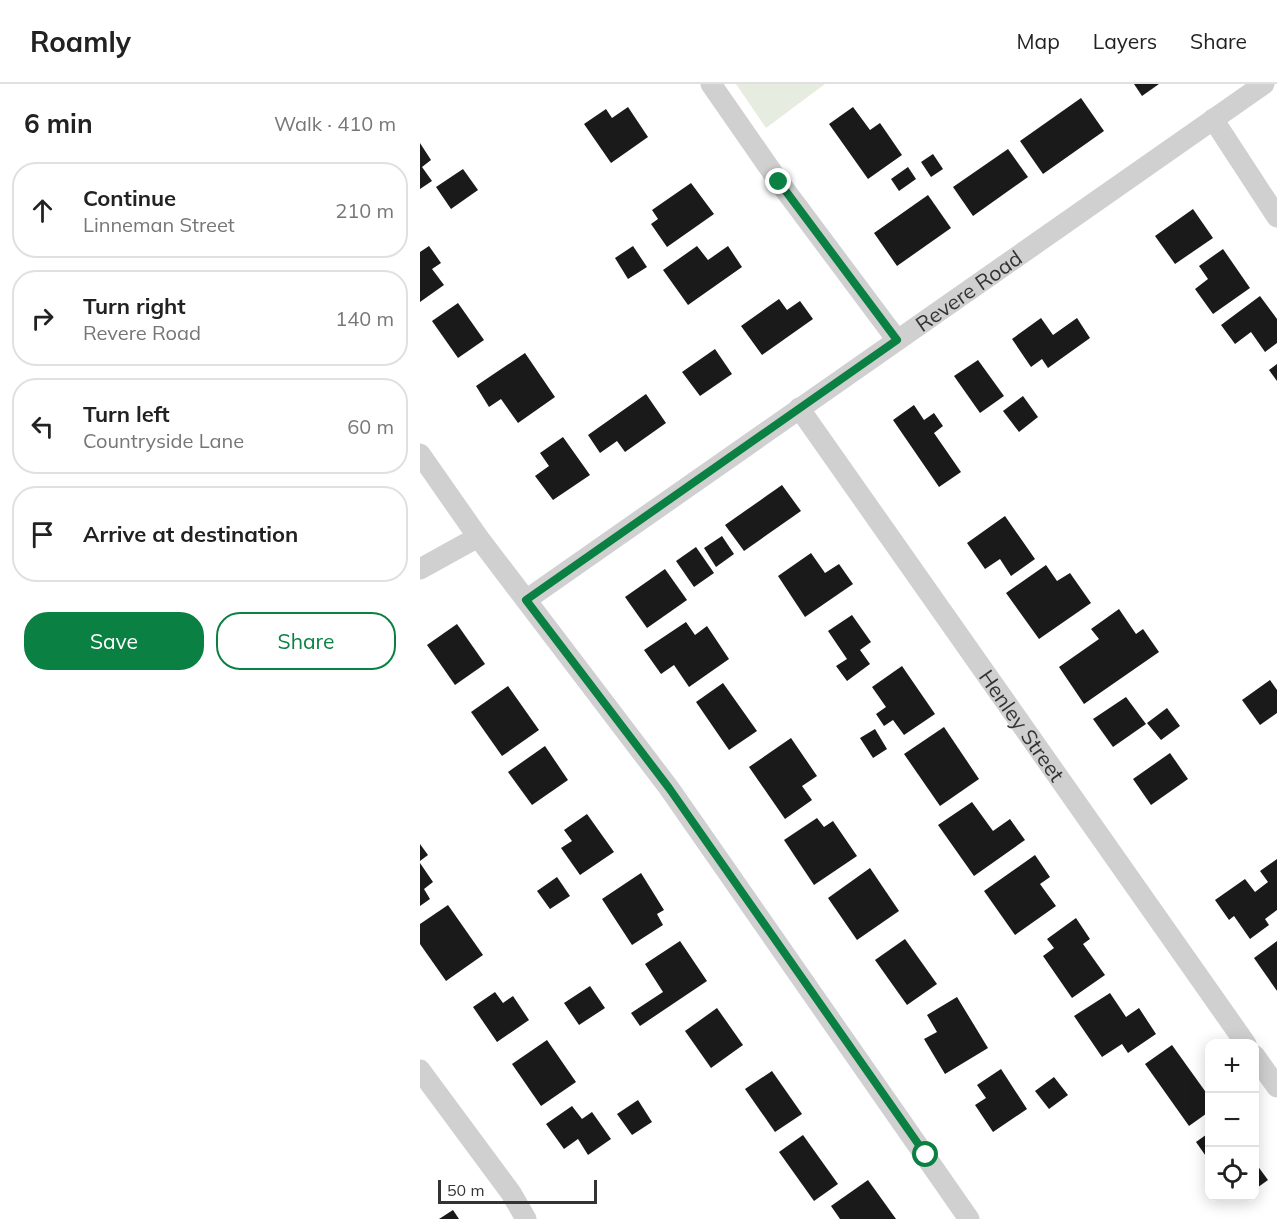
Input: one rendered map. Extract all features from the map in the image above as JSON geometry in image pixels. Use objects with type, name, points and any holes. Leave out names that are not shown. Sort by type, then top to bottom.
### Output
[{"type":"street","points":[[711,84],[779,182],[897,340]]},
{"type":"street","name":"Revere Road","points":[[526,600],[1264,84]]},
{"type":"street","points":[[1213,118],[1277,217]]},
{"type":"street","name":"Henley Street","points":[[799,408],[1242,1039]]},
{"type":"street","points":[[420,454],[478,537],[669,788],[969,1219]]},
{"type":"street","points":[[420,569],[478,537]]},
{"type":"street","points":[[1259,1062],[1277,1087]]},
{"type":"street","points":[[420,1071],[511,1193],[526,1219]]},
{"type":"shaded area","points":[[736,84],[825,84],[766,128]]},
{"type":"building","points":[[1134,84],[1159,84],[1142,96]]},
{"type":"building","points":[[1081,98],[1104,131],[1043,174],[1020,141]]},
{"type":"building","points":[[628,107],[648,137],[611,163],[584,124],[606,109],[612,118]]},
{"type":"building","points":[[853,107],[870,130],[880,123],[902,155],[868,179],[829,124]]},
{"type":"building","points":[[420,143],[431,160],[422,167],[432,181],[420,189]]},
{"type":"building","points":[[1008,149],[1028,177],[973,216],[953,187]]},
{"type":"building","points":[[933,154],[943,169],[931,177],[921,162]]},
{"type":"building","points":[[908,167],[916,179],[899,191],[891,179]]},
{"type":"building","points":[[463,169],[478,190],[451,209],[436,187]]},
{"type":"building","points":[[691,183],[714,214],[667,247],[651,224],[658,219],[652,210]]},
{"type":"building","points":[[928,195],[951,228],[897,266],[874,233]]},
{"type":"building","points":[[1193,209],[1213,238],[1175,264],[1155,236]]},
{"type":"building","points":[[429,246],[441,263],[432,269],[444,285],[420,302],[420,252]]},
{"type":"building","points":[[633,246],[647,267],[628,279],[615,258]]},
{"type":"building","points":[[697,246],[708,260],[728,246],[742,267],[688,305],[663,270]]},
{"type":"building","points":[[1223,249],[1250,288],[1213,314],[1195,289],[1208,279],[1199,266]]},
{"type":"building","points":[[1260,296],[1277,319],[1277,343],[1265,352],[1251,332],[1235,344],[1221,325]]},
{"type":"building","points":[[779,299],[787,310],[800,301],[813,319],[762,355],[741,326]]},
{"type":"building","points":[[458,303],[484,340],[458,358],[432,321]]},
{"type":"building","points":[[1041,318],[1053,335],[1077,318],[1090,338],[1048,368],[1042,359],[1031,367],[1012,339]]},
{"type":"building","points":[[715,349],[732,374],[700,396],[682,372]]},
{"type":"building","points":[[525,353],[555,397],[518,423],[501,399],[489,407],[476,386]]},
{"type":"building","points":[[978,360],[1004,396],[980,413],[954,376]]},
{"type":"building","points":[[1277,364],[1277,381],[1269,370]]},
{"type":"building","points":[[646,394],[666,423],[625,452],[617,441],[600,453],[588,435]]},
{"type":"building","points":[[1023,396],[1038,417],[1019,432],[1003,411]]},
{"type":"building","points":[[914,405],[924,420],[934,413],[943,426],[934,433],[961,472],[939,487],[893,420]]},
{"type":"building","points":[[563,437],[590,475],[553,500],[535,476],[549,466],[540,453]]},
{"type":"building","points":[[782,485],[801,511],[744,551],[725,525]]},
{"type":"building","points":[[1005,516],[1035,559],[1011,576],[1000,559],[985,569],[967,543]]},
{"type":"building","points":[[722,536],[734,554],[716,567],[704,548]]},
{"type":"building","points":[[696,547],[714,573],[694,587],[676,561]]},
{"type":"building","points":[[811,553],[825,573],[839,564],[853,584],[805,617],[778,576]]},
{"type":"building","points":[[1046,565],[1057,581],[1070,573],[1091,603],[1039,639],[1006,593]]},
{"type":"building","points":[[665,569],[687,600],[647,628],[625,597]]},
{"type":"building","points":[[1119,609],[1136,634],[1143,629],[1159,652],[1084,704],[1059,667],[1099,639],[1091,629]]},
{"type":"building","points":[[852,615],[871,642],[860,650],[870,664],[847,681],[836,666],[847,659],[828,631]]},
{"type":"building","points":[[686,622],[695,635],[707,626],[729,659],[689,687],[674,665],[661,674],[644,650]]},
{"type":"building","points":[[457,624],[485,664],[455,685],[427,645]]},
{"type":"building","points":[[902,666],[935,714],[904,735],[893,720],[884,726],[876,714],[886,707],[872,687]]},
{"type":"building","points":[[1270,680],[1277,690],[1277,713],[1260,725],[1242,700]]},
{"type":"building","points":[[723,683],[757,731],[729,750],[696,702]]},
{"type":"building","points":[[508,686],[539,730],[502,756],[471,712]]},
{"type":"building","points":[[1126,697],[1146,724],[1113,747],[1093,719]]},
{"type":"building","points":[[1167,708],[1180,726],[1161,740],[1147,723]]},
{"type":"building","points":[[944,727],[979,779],[940,806],[904,754]]},
{"type":"building","points":[[875,729],[887,749],[873,758],[860,738]]},
{"type":"building","points":[[791,738],[817,776],[802,786],[812,800],[785,819],[749,767]]},
{"type":"building","points":[[545,746],[568,780],[532,805],[508,772]]},
{"type":"building","points":[[1170,753],[1188,779],[1151,805],[1133,779]]},
{"type":"building","points":[[972,802],[993,831],[1010,819],[1025,840],[974,876],[938,825]]},
{"type":"building","points":[[587,814],[614,852],[580,875],[561,848],[572,841],[564,830]]},
{"type":"building","points":[[817,818],[824,827],[833,821],[857,856],[814,885],[784,840]]},
{"type":"building","points":[[420,844],[428,855],[420,861]]},
{"type":"building","points":[[1035,855],[1050,877],[1040,884],[1056,906],[1015,935],[984,891]]},
{"type":"building","points":[[1277,859],[1277,910],[1265,919],[1269,925],[1250,939],[1234,916],[1229,920],[1215,900],[1245,879],[1255,892],[1268,882],[1260,871]]},
{"type":"building","points":[[420,863],[433,882],[424,889],[430,899],[420,906]]},
{"type":"building","points":[[870,868],[899,911],[857,940],[828,898]]},
{"type":"building","points":[[641,873],[664,910],[657,914],[663,925],[632,945],[602,899]]},
{"type":"building","points":[[557,877],[570,896],[550,909],[537,891]]},
{"type":"building","points":[[448,905],[483,955],[446,981],[420,944],[420,924]]},
{"type":"building","points":[[1076,918],[1090,939],[1083,944],[1105,975],[1072,998],[1043,956],[1054,948],[1047,939]]},
{"type":"building","points":[[905,939],[937,984],[907,1005],[875,960]]},
{"type":"building","points":[[680,941],[707,981],[640,1026],[631,1013],[663,992],[645,964]]},
{"type":"building","points":[[1277,941],[1277,991],[1254,958]]},
{"type":"building","points":[[590,986],[605,1008],[579,1025],[564,1003]]},
{"type":"building","points":[[495,992],[503,1003],[513,996],[529,1020],[497,1042],[473,1007]]},
{"type":"building","points":[[1110,993],[1126,1017],[1139,1008],[1156,1034],[1128,1053],[1122,1044],[1102,1057],[1074,1016]]},
{"type":"building","points":[[957,997],[988,1048],[945,1074],[924,1039],[937,1032],[927,1015]]},
{"type":"building","points":[[717,1008],[743,1045],[711,1068],[685,1031]]},
{"type":"building","points":[[547,1040],[576,1082],[541,1106],[512,1064]]},
{"type":"building","points":[[1172,1045],[1205,1091],[1205,1115],[1189,1126],[1145,1064]]},
{"type":"building","points":[[1001,1069],[1027,1109],[993,1132],[975,1105],[986,1098],[977,1085]]},
{"type":"building","points":[[772,1071],[802,1114],[775,1132],[745,1089]]},
{"type":"building","points":[[1054,1077],[1068,1095],[1049,1109],[1035,1091]]},
{"type":"building","points":[[638,1100],[652,1122],[632,1135],[617,1114]]},
{"type":"building","points":[[572,1106],[582,1119],[592,1112],[611,1139],[588,1155],[578,1139],[564,1149],[546,1124]]},
{"type":"building","points":[[803,1135],[838,1184],[814,1201],[779,1152]]},
{"type":"building","points":[[1205,1136],[1205,1155],[1196,1142]]},
{"type":"building","points":[[1259,1168],[1268,1180],[1259,1186]]},
{"type":"building","points":[[868,1180],[896,1219],[840,1219],[831,1206]]},
{"type":"building","points":[[453,1210],[459,1219],[439,1219]]},
{"type":"route","points":[[779,182],[897,340],[526,600],[669,788],[926,1155]]}]
